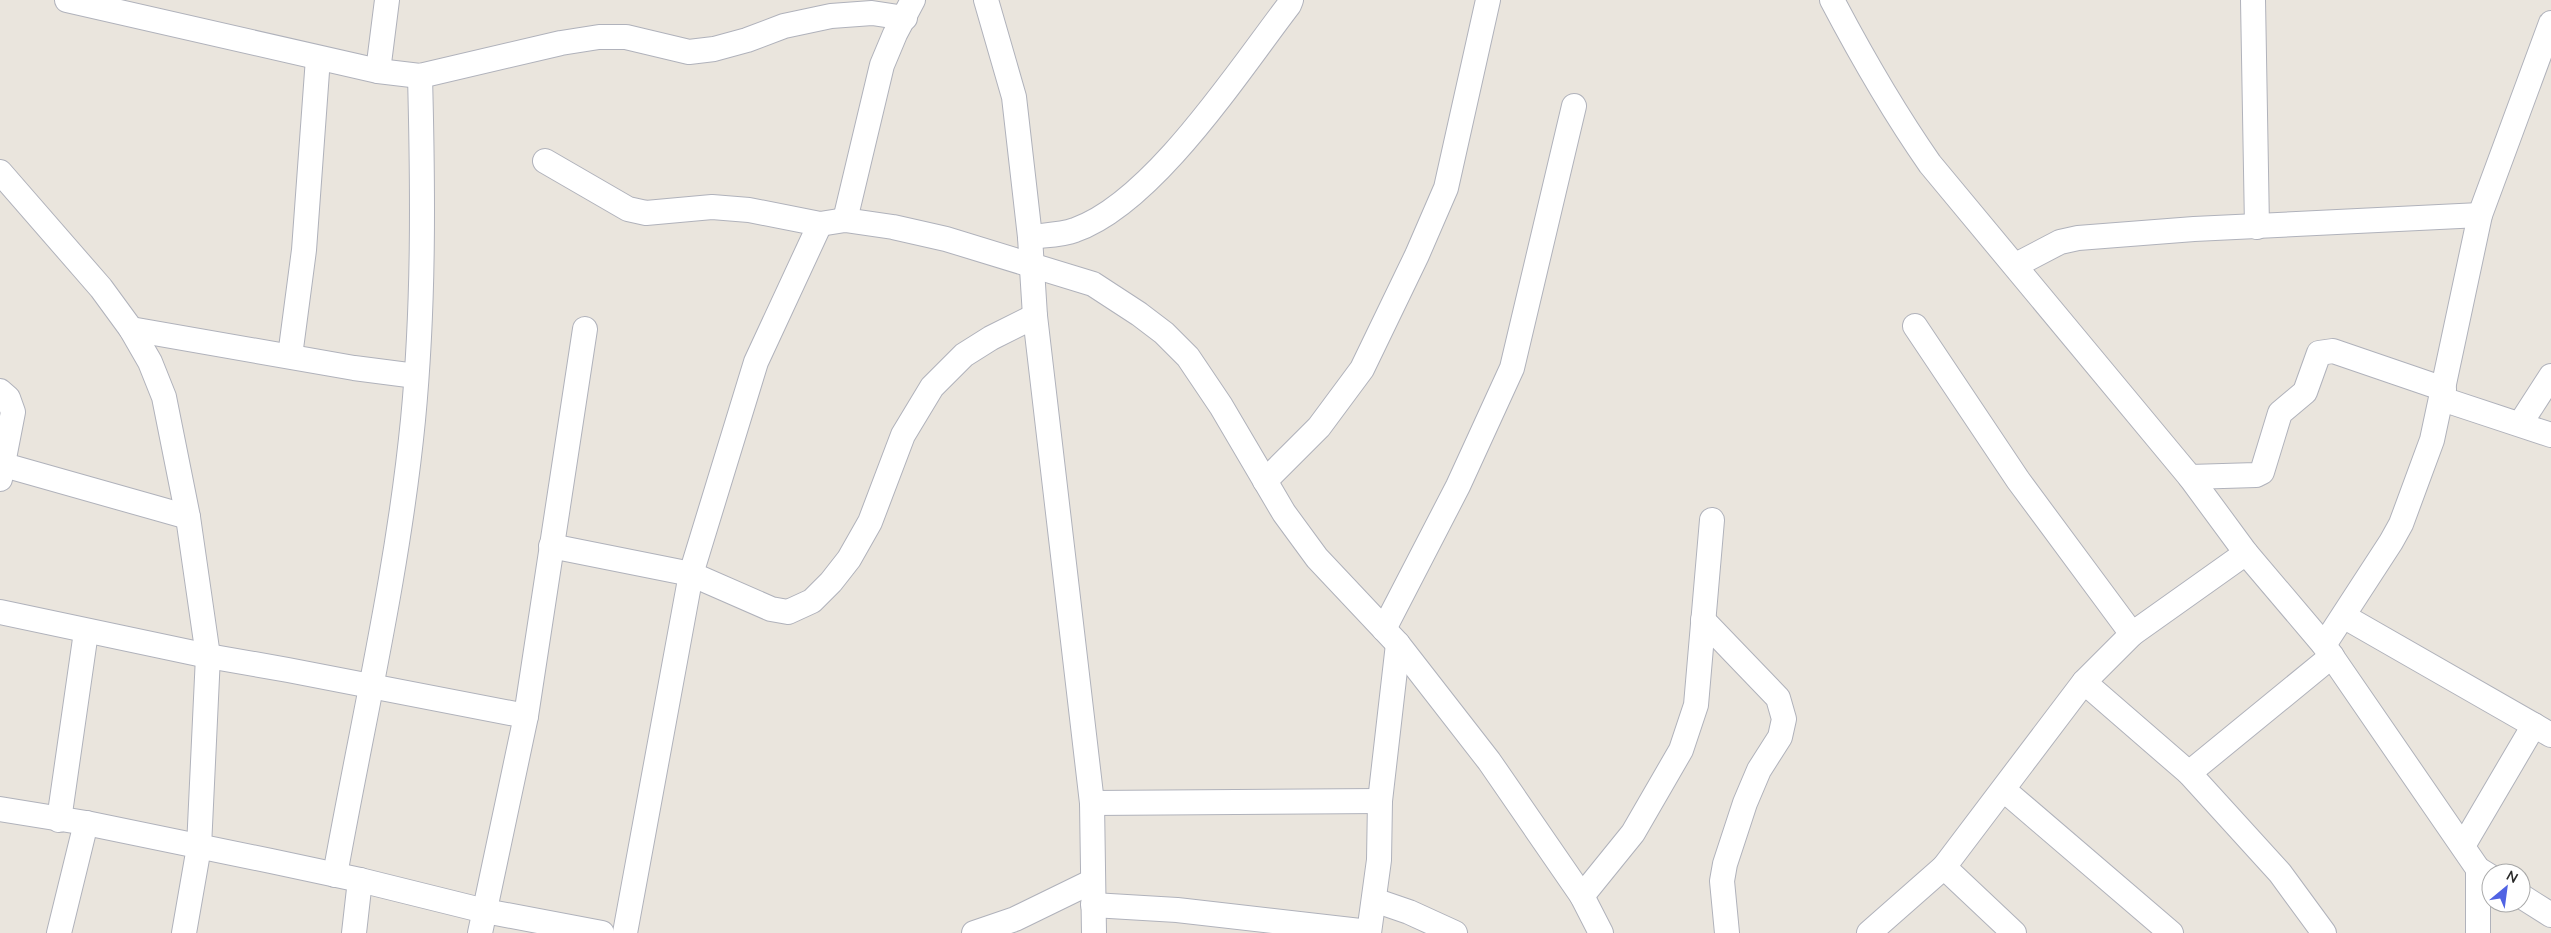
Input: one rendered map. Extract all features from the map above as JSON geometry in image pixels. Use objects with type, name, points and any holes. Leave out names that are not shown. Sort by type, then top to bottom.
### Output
[{"type":"street","points":[[67,0],[378,71],[420,76],[561,43],[626,37],[689,52],[714,49],[747,40],[784,26],[831,16],[909,9]]},
{"type":"street","points":[[378,71],[387,0]]},
{"type":"street","points":[[986,0],[1014,97],[1030,237],[1030,265],[1035,316],[1092,804],[1094,933]]},
{"type":"street","points":[[1030,237],[1074,230],[1092,222],[1149,179],[1185,141],[1289,5],[1290,0]]},
{"type":"street","points":[[1265,481],[1319,426],[1362,369],[1417,255],[1448,179],[1488,0]]},
{"type":"street","points":[[1832,0],[1869,70],[1899,120],[1930,164],[2016,265],[2190,477],[2246,553],[2328,650],[2463,846],[2481,869]]},
{"type":"street","points":[[2253,0],[2257,227]]},
{"type":"street","points":[[845,220],[882,66],[895,34],[909,9]]},
{"type":"street","points":[[2189,773],[2328,650],[2344,617],[2401,524],[2432,440],[2480,215],[2551,23]]},
{"type":"street","points":[[290,356],[304,250],[318,58]]},
{"type":"street","points":[[335,874],[400,521],[413,420],[422,278],[420,76]]},
{"type":"street","points":[[1093,905],[1177,910],[1369,933],[1379,860],[1380,801],[1391,637],[1512,368],[1574,106]]},
{"type":"street","points":[[545,161],[621,205],[646,214],[712,207],[750,210],[820,224],[845,220],[893,227],[946,239],[1093,284],[1164,333],[1188,357],[1221,406],[1265,481],[1317,558],[1391,637],[1489,761],[1582,896],[1601,933]]},
{"type":"street","points":[[0,172],[101,288],[131,329],[150,362],[164,396],[188,517],[208,656],[198,847],[184,933]]},
{"type":"street","points":[[2016,265],[2060,242],[2078,238],[2480,215]]},
{"type":"street","points":[[625,933],[691,574],[756,362],[820,224]]},
{"type":"street","points":[[551,546],[691,574],[771,609],[788,612],[812,601],[831,582],[849,559],[870,522],[903,435],[932,387],[964,356],[992,338],[1035,316]]},
{"type":"street","points":[[1915,326],[2018,480],[2132,634]]},
{"type":"street","points":[[131,329],[354,368],[416,376]]},
{"type":"street","points":[[483,922],[526,716],[584,329]]},
{"type":"street","points":[[2190,477],[2256,475],[2262,472],[2280,413],[2305,392],[2319,353],[2333,351],[2551,435]]},
{"type":"street","points":[[2520,424],[2551,376]]},
{"type":"street","points":[[0,391],[8,398],[13,412],[2,472],[188,517]]},
{"type":"street","points":[[1582,896],[1633,833],[1681,750],[1696,705],[1712,520]]},
{"type":"street","points":[[1868,933],[1944,867],[2084,682],[2132,634],[2246,553]]},
{"type":"street","points":[[1,614],[208,656],[526,716]]},
{"type":"street","points":[[2344,617],[2543,730],[2463,846]]},
{"type":"street","points":[[1703,620],[1778,698],[1784,719],[1780,737],[1759,770],[1744,803],[1725,864],[1722,881],[1727,933]]},
{"type":"street","points":[[59,820],[86,632]]},
{"type":"street","points":[[2084,682],[2189,773],[2280,872],[2324,933]]},
{"type":"street","points":[[2004,790],[2171,933]]},
{"type":"street","points":[[1092,804],[1380,801]]},
{"type":"street","points":[[0,809],[86,824],[335,874],[360,880],[483,922],[602,933]]},
{"type":"street","points":[[59,933],[86,824]]},
{"type":"street","points":[[1944,867],[2014,933]]},
{"type":"street","points":[[354,933],[360,880]]},
{"type":"street","points":[[974,933],[1014,919],[1093,882]]},
{"type":"street","points":[[1374,900],[1409,912],[1455,933]]},
{"type":"street","points":[[2531,902],[2551,915]]},
{"type":"street","points":[[2478,933],[2481,903]]}]
